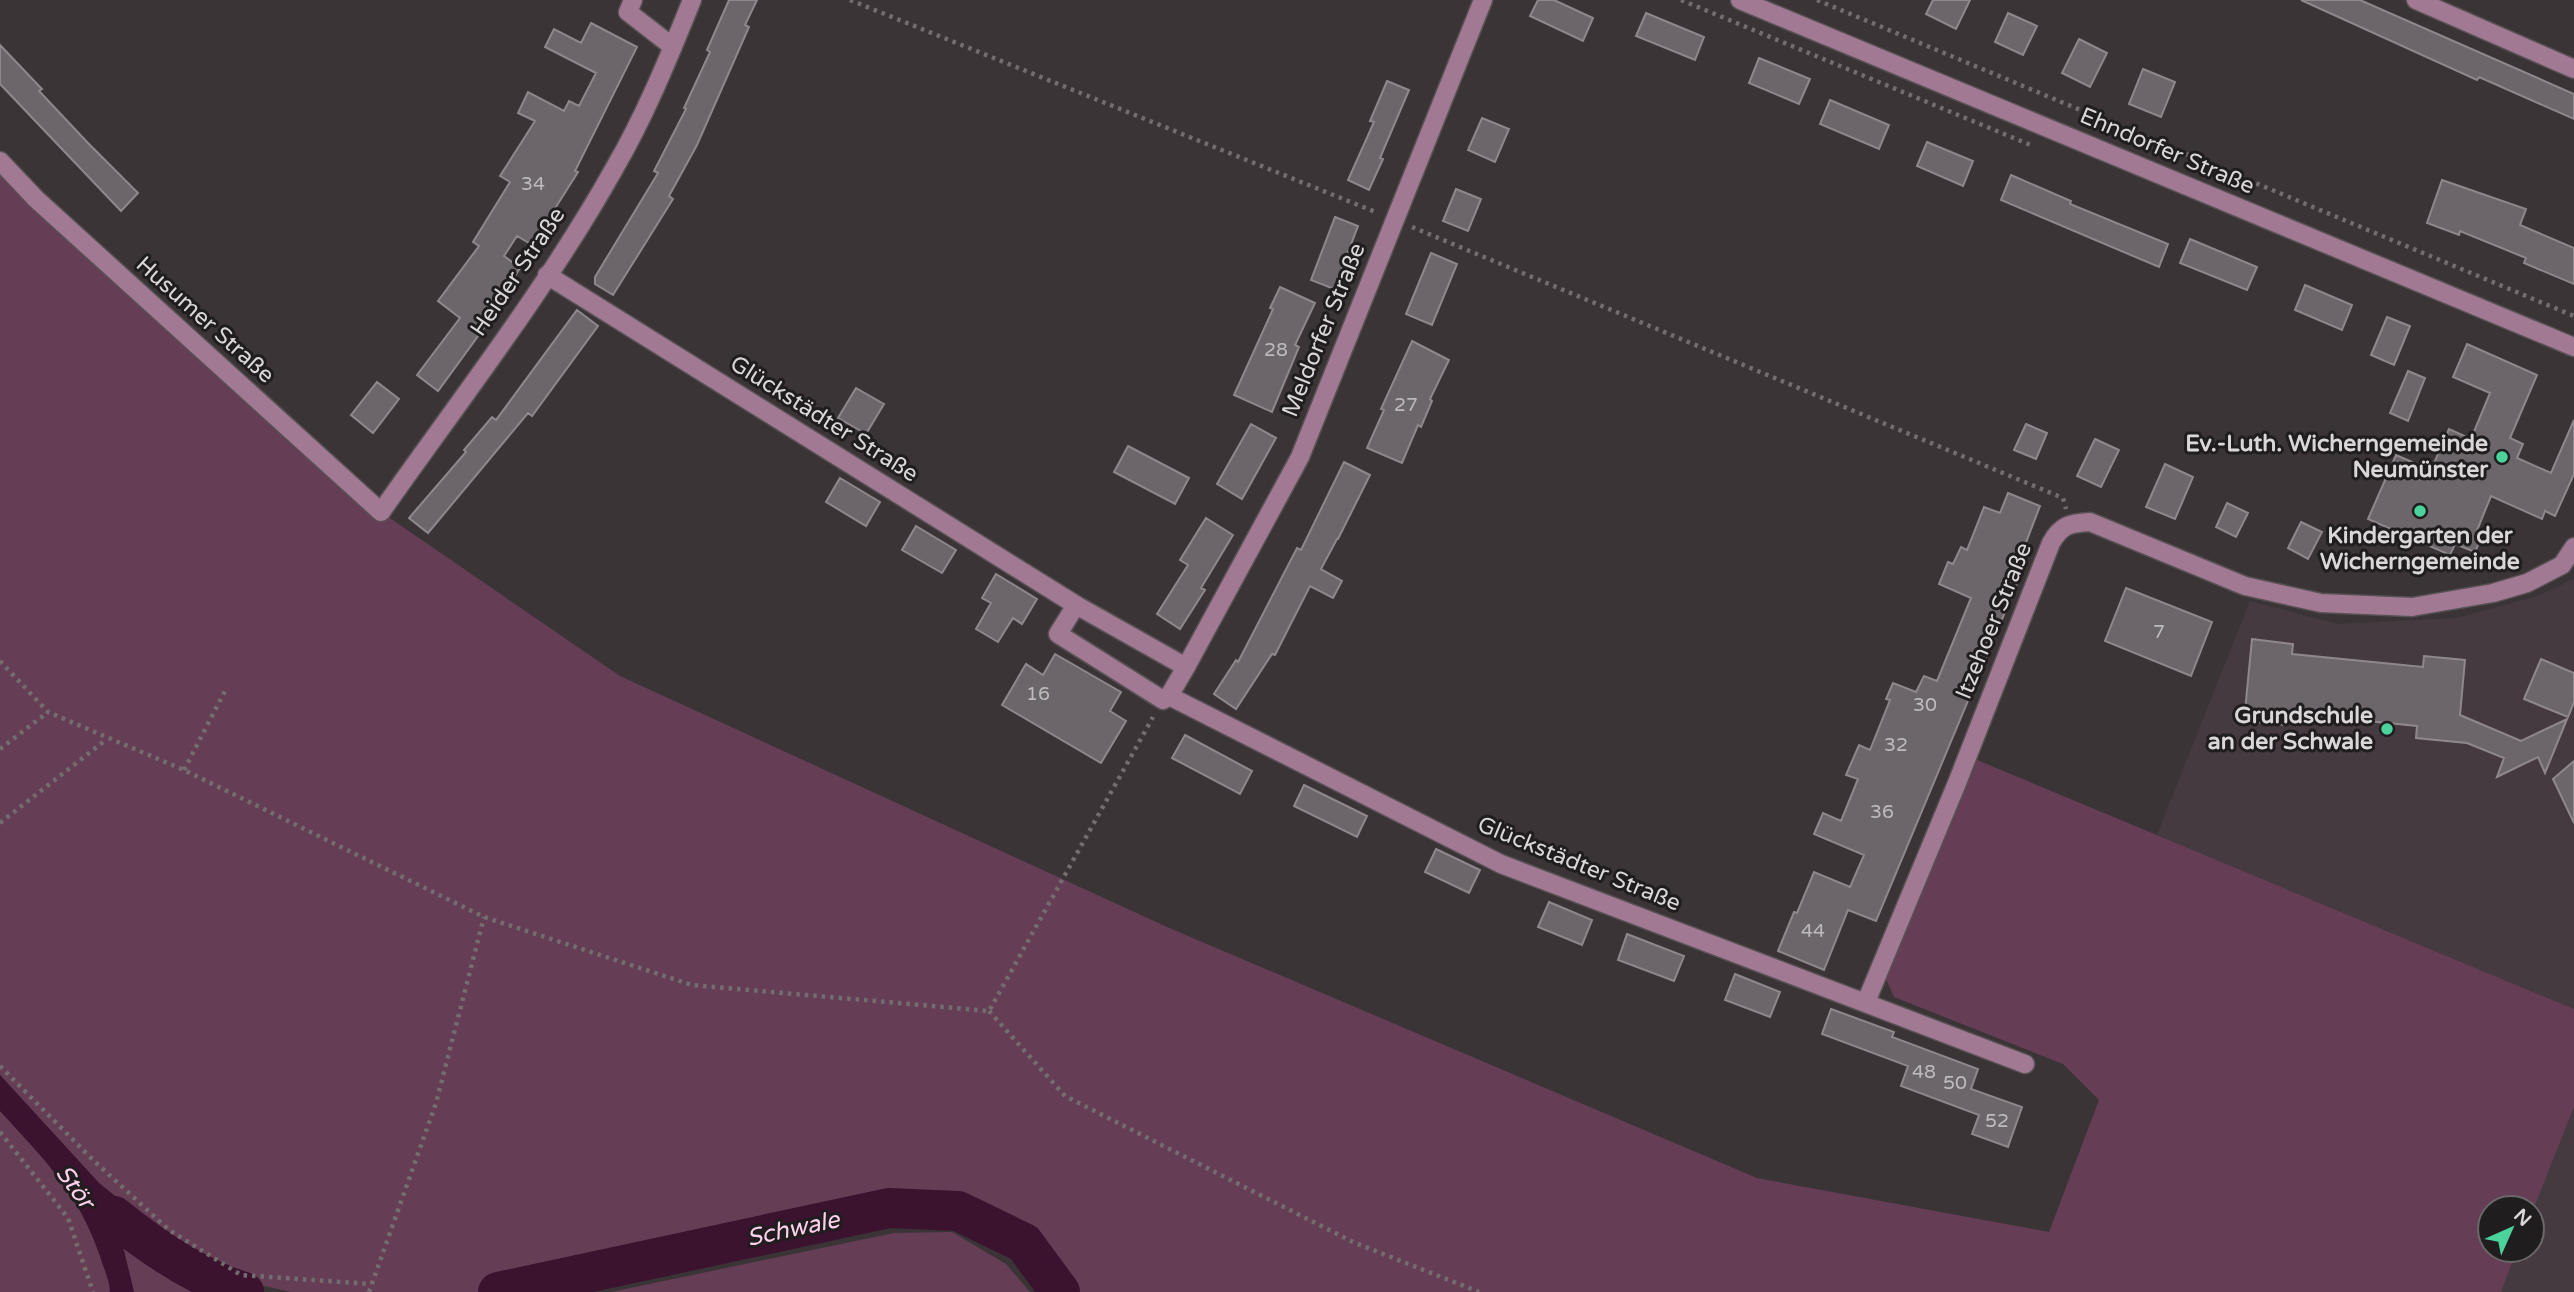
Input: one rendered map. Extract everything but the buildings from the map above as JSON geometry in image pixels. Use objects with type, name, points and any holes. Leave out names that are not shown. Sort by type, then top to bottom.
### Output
[{"type":"street","points":[[633,0],[628,12],[673,47]]},
{"type":"street","name":"Heider Straße","points":[[381,512],[547,275],[615,168],[673,47],[692,0]]},
{"type":"street","name":"Meldorfer Straße","points":[[1186,667],[1300,457],[1483,0]]},
{"type":"street","name":"Ehndorfer Straße","points":[[1740,0],[2574,348]]},
{"type":"street","points":[[2416,0],[2574,69]]},
{"type":"street","name":"Husumer Straße","points":[[0,161],[36,199],[381,512]]},
{"type":"street","name":"Glückstädter Straße","points":[[547,275],[1076,605],[1186,667]]},
{"type":"street","points":[[2069,523],[2090,522],[2245,586],[2321,603],[2412,607],[2493,593],[2527,583],[2562,565],[2574,547]]},
{"type":"street","name":"Itzehoer Straße","points":[[1866,1002],[1957,783],[2051,543],[2059,530],[2069,523]]},
{"type":"street","name":"Glückstädter Straße","points":[[1076,605],[1058,634],[1166,698],[1501,864],[1866,1002]]},
{"type":"street","points":[[1166,698],[1186,667]]},
{"type":"street","points":[[1866,1002],[2025,1064]]},
{"type":"path","points":[[850,0],[1395,219],[2063,498],[2069,523]]},
{"type":"path","points":[[1816,0],[2574,316]]},
{"type":"path","points":[[0,661],[48,712],[184,770],[484,917],[692,985],[989,1011],[1065,1096],[1353,1242],[1479,1292]]},
{"type":"path","points":[[184,770],[227,687]]},
{"type":"path","points":[[989,1011],[1166,698]]},
{"type":"path","points":[[0,749],[48,712]]},
{"type":"path","points":[[0,823],[107,739]]},
{"type":"path","points":[[369,1292],[436,1103],[484,917]]},
{"type":"path","points":[[0,1066],[92,1159],[169,1230],[242,1275],[371,1284]]},
{"type":"path","points":[[0,1132],[68,1218],[93,1292]]},
{"type":"shaded area","points":[[0,161],[381,512],[620,676],[1167,927],[1757,1178],[2049,1232],[2099,1100],[2063,1064],[1894,997],[1886,979],[1977,760],[2574,1009],[2574,1107],[2540,1194],[2476,1194],[2476,1264],[2512,1264],[2501,1292],[1060,1292],[1023,1243],[958,1211],[889,1208],[498,1292],[291,1292],[241,1281],[144,1221],[99,1183],[0,1075]]},
{"type":"shaded area","name":"Grundschule an der Schwale","points":[[2574,579],[2574,1009],[2157,835],[2250,601],[2338,624],[2456,618],[2538,596]]},
{"type":"shaded area","points":[[2574,1107],[2574,1292],[2501,1292],[2512,1264],[2546,1264],[2546,1194],[2540,1194]]},
{"type":"shaded area","points":[[0,1111],[45,1161],[81,1213],[108,1278],[110,1292],[0,1292]]},
{"type":"shaded area","points":[[952,1232],[1006,1264],[1030,1292],[611,1292],[894,1233]]},
{"type":"shaded area","points":[[126,1241],[133,1243],[187,1282],[207,1292],[134,1292],[123,1247]]},
{"type":"water","name":"Stör","points":[[0,1075],[99,1183],[166,1237],[155,1258],[126,1241],[123,1247],[134,1292],[110,1292],[108,1278],[81,1213],[45,1161],[0,1111]]},
{"type":"waterway","name":"Schwale","points":[[498,1292],[889,1208],[958,1211],[1024,1243],[1060,1292]]},
{"type":"waterway","name":"Schwale","points":[[114,1216],[176,1260],[209,1278],[244,1292]]},
{"type":"place","name":"Ev.-Luth. Wicherngemeinde Neumünster","points":[[2502,457]]},
{"type":"place","name":"Kindergarten der Wicherngemeinde","points":[[2420,511]]},
{"type":"place","name":"Grundschule an der Schwale","points":[[2387,729]]}]
